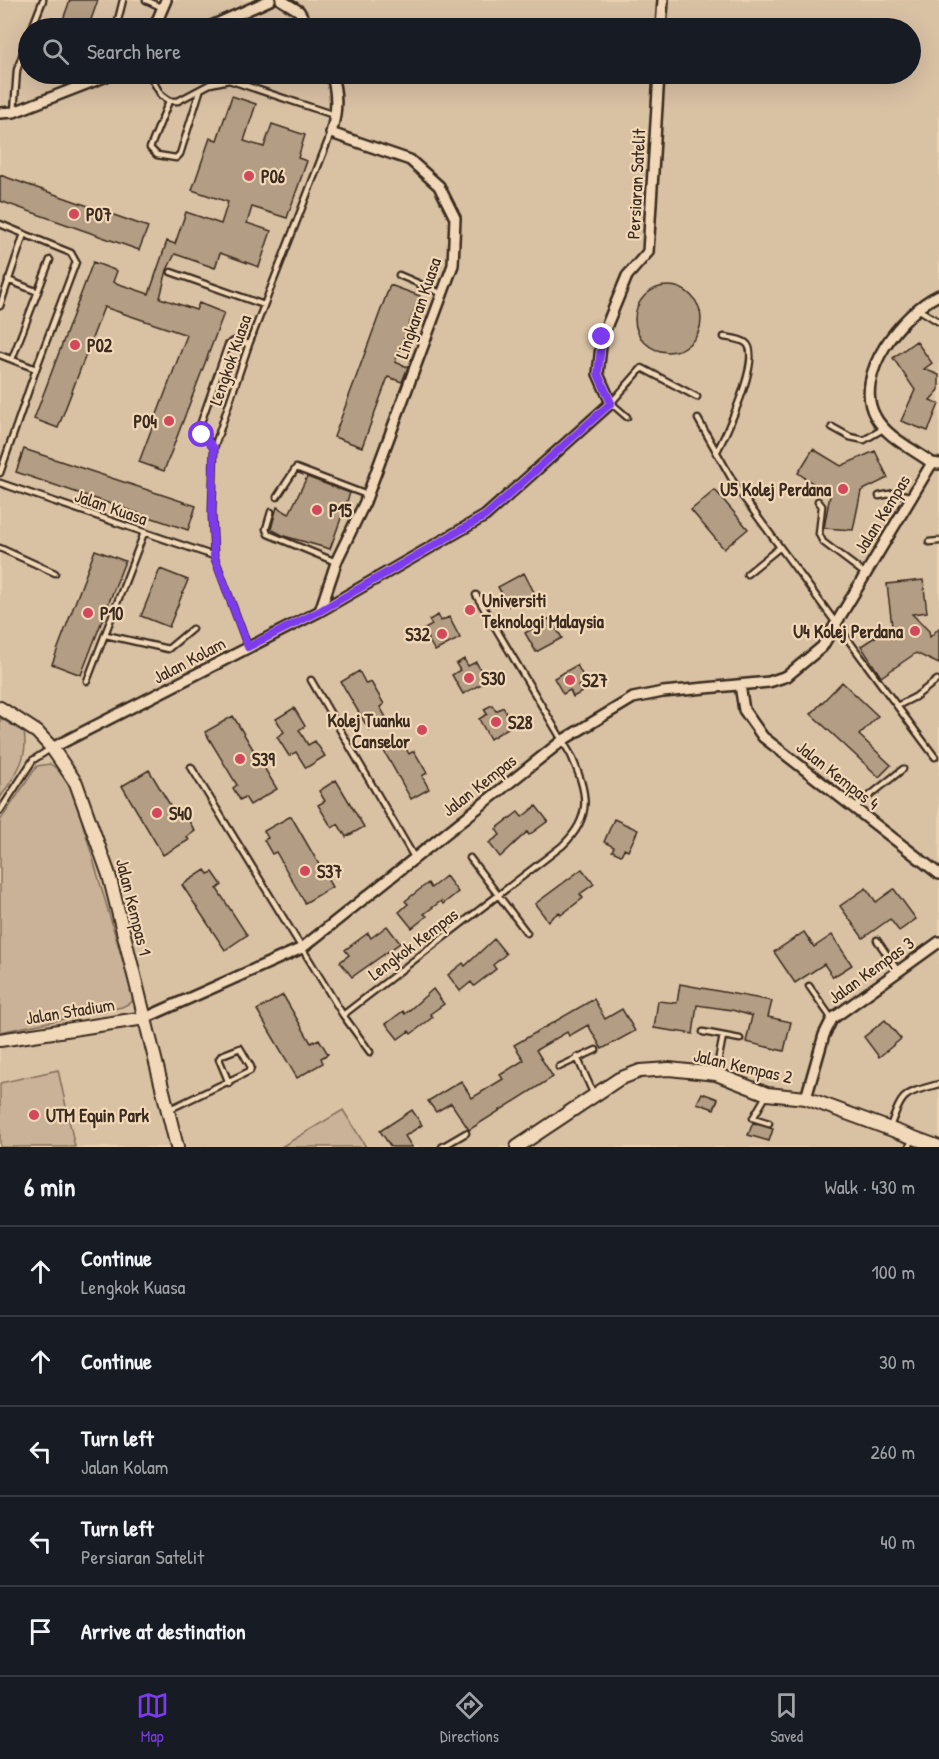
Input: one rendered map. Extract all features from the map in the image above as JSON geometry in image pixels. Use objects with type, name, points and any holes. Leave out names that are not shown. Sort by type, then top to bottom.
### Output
[{"type":"street","points":[[230,18],[270,0]]},
{"type":"street","points":[[281,0],[299,11],[303,18]]},
{"type":"street","points":[[662,18],[663,0]]},
{"type":"street","points":[[158,18],[164,4]]},
{"type":"street","points":[[0,113],[14,112],[86,84]]},
{"type":"street","points":[[331,133],[336,116],[334,84]]},
{"type":"street","name":"Persiaran Satelit","points":[[611,403],[598,374],[602,337],[627,276],[648,252],[658,84]]},
{"type":"street","name":"Lingkaran Kuasa","points":[[320,611],[336,562],[367,495],[453,265],[455,218],[439,186],[410,160],[331,133]]},
{"type":"street","points":[[936,463],[883,429],[873,414],[869,401],[871,372],[884,349],[918,309],[939,295]]},
{"type":"street","name":"Jalan Kolam","points":[[52,748],[320,611],[485,516],[611,403]]},
{"type":"street","name":"Jalan Kempas","points":[[145,1018],[302,948],[563,740],[633,698],[663,692],[769,682],[787,676],[816,652],[836,623],[864,573],[936,463]]},
{"type":"street","name":"Jalan Kempas 4","points":[[741,685],[744,710],[763,737],[939,874]]},
{"type":"street","name":"Jalan Kempas 1","points":[[0,708],[36,732],[52,748],[76,783],[109,875],[177,1147]]},
{"type":"street","name":"Jalan Kempas 3","points":[[806,1098],[824,1035],[832,1019],[939,942]]},
{"type":"street","name":"Jalan Stadium","points":[[0,1040],[145,1018]]},
{"type":"street","name":"Jalan Kempas 2","points":[[517,1147],[619,1080],[640,1071],[669,1069],[716,1074],[767,1094],[806,1098],[889,1130],[911,1142],[939,1147]]},
{"type":"lane","points":[[36,18],[43,0]]},
{"type":"lane","points":[[118,18],[123,0]]},
{"type":"lane","points":[[146,0],[164,4]]},
{"type":"lane","points":[[14,112],[18,67]]},
{"type":"lane","points":[[155,84],[161,95],[169,101],[178,101],[213,84]]},
{"type":"lane","points":[[241,84],[336,116]]},
{"type":"lane","points":[[169,101],[150,148],[157,155],[176,158],[180,154],[200,91]]},
{"type":"lane","name":"Lengkok Kuasa","points":[[248,647],[214,556],[212,513],[214,448],[249,344],[331,133]]},
{"type":"lane","points":[[0,224],[71,253],[76,262],[0,473]]},
{"type":"lane","points":[[0,306],[24,234]]},
{"type":"lane","points":[[12,360],[50,260]]},
{"type":"lane","points":[[171,272],[264,305]]},
{"type":"lane","points":[[399,274],[443,294]]},
{"type":"lane","points":[[8,280],[38,292]]},
{"type":"lane","points":[[918,309],[939,322]]},
{"type":"lane","points":[[716,453],[748,378],[750,360],[749,347],[746,342],[724,337]]},
{"type":"lane","points":[[214,448],[199,428],[228,345],[234,341],[249,344]]},
{"type":"lane","points":[[0,355],[36,369]]},
{"type":"lane","points":[[611,403],[642,368],[697,397]]},
{"type":"lane","name":"Persiaran Satelit","points":[[611,403],[627,417]]},
{"type":"lane","points":[[698,419],[727,472],[779,548],[935,757]]},
{"type":"lane","points":[[832,427],[850,437],[864,440],[883,429]]},
{"type":"lane","points":[[277,497],[296,468],[367,495]]},
{"type":"lane","name":"Jalan Kuasa","points":[[0,483],[214,556]]},
{"type":"lane","points":[[879,496],[895,493],[906,495],[910,502]]},
{"type":"lane","points":[[818,501],[822,506],[819,534],[823,542],[864,573]]},
{"type":"lane","points":[[272,512],[266,529],[268,534],[336,562]]},
{"type":"lane","points":[[87,681],[144,533]]},
{"type":"lane","points":[[929,542],[939,541]]},
{"type":"lane","points":[[0,548],[55,573]]},
{"type":"lane","points":[[747,574],[779,548]]},
{"type":"lane","name":"Lengkok Kempas","points":[[343,1015],[562,846],[575,834],[583,821],[581,778],[563,740],[476,595]]},
{"type":"lane","points":[[106,634],[168,649],[192,629]]},
{"type":"lane","points":[[311,680],[414,857]]},
{"type":"lane","points":[[897,706],[915,697],[936,680]]},
{"type":"lane","name":"Jalan Kolam","points":[[0,811],[33,760],[52,748]]},
{"type":"lane","points":[[191,767],[343,1015],[370,1052]]},
{"type":"lane","points":[[854,809],[903,769]]},
{"type":"lane","points":[[470,858],[527,933]]},
{"type":"lane","points":[[877,939],[898,971]]},
{"type":"lane","points":[[809,986],[832,1019]]},
{"type":"lane","points":[[703,1032],[740,1039]]},
{"type":"lane","points":[[716,1074],[723,1036]]},
{"type":"lane","points":[[168,1110],[230,1083],[251,1069],[240,1048],[222,1055],[219,1059],[230,1083]]},
{"type":"lane","points":[[559,1067],[596,1050]]},
{"type":"lane","points":[[577,1057],[594,1095]]},
{"type":"lane","points":[[889,1130],[899,1103],[905,1095],[939,1084]]},
{"type":"lane","points":[[767,1094],[753,1118],[770,1123]]},
{"type":"lane","points":[[442,1147],[452,1144],[466,1133]]},
{"type":"shaded area","name":"Universiti Teknologi Malaysia","points":[[0,0],[939,0],[939,1147],[0,1147]]},
{"type":"shaded area","points":[[0,718],[24,732],[25,742],[20,766],[0,798]]},
{"type":"shaded area","points":[[50,764],[64,774],[74,794],[133,996],[132,1002],[122,1007],[0,1032],[0,821],[37,766]]},
{"type":"shaded area","name":"UTM Equin Park","points":[[58,1070],[75,1147],[0,1147],[0,1083]]},
{"type":"shaded area","points":[[343,1110],[366,1147],[281,1147]]},
{"type":"building","points":[[70,0],[98,0],[92,18],[64,18]]},
{"type":"building","points":[[232,96],[256,104],[244,141],[264,147],[272,124],[305,135],[298,158],[307,161],[287,218],[252,207],[247,223],[271,231],[259,267],[220,253],[215,268],[175,254],[167,270],[160,298],[196,310],[199,303],[224,313],[164,471],[139,462],[187,335],[104,307],[58,428],[34,419],[93,262],[117,271],[113,282],[149,294],[167,241],[175,244],[186,212],[221,224],[228,202],[192,190],[210,138],[217,140]]},
{"type":"building","name":"P07","points":[[0,175],[148,227],[139,250],[0,201]]},
{"type":"building","points":[[390,285],[420,296],[395,362],[408,367],[402,382],[388,377],[362,447],[334,437]]},
{"type":"building","points":[[661,286],[675,286],[687,291],[696,300],[701,319],[699,332],[692,343],[675,352],[661,352],[649,347],[640,338],[635,326],[635,312],[640,300],[649,291]]},
{"type":"building","points":[[916,341],[932,363],[924,369],[939,375],[939,390],[930,400],[939,404],[928,431],[901,421],[915,390],[893,358]]},
{"type":"building","points":[[24,449],[196,506],[188,530],[16,472]]},
{"type":"building","name":"U5 Kolej Perdana","points":[[813,449],[841,466],[875,451],[888,478],[861,491],[853,530],[824,528],[830,495],[798,473]]},
{"type":"building","name":"P15","points":[[307,477],[350,493],[330,549],[284,536],[271,529],[277,507],[289,514]]},
{"type":"building","points":[[715,490],[748,529],[724,549],[691,510]]},
{"type":"building","name":"P10","points":[[95,550],[125,561],[81,675],[52,664]]},
{"type":"building","points":[[160,569],[188,580],[169,627],[141,616]]},
{"type":"building","points":[[524,573],[535,594],[509,606],[498,587]]},
{"type":"building","name":"U4 Kolej Perdana","points":[[923,580],[927,612],[912,614],[929,631],[930,637],[939,628],[939,664],[916,653],[881,677],[861,646],[892,626],[887,584]]},
{"type":"building","name":"S32","points":[[438,615],[441,621],[449,617],[460,638],[435,651],[423,630],[432,625],[429,620]]},
{"type":"building","points":[[550,618],[562,638],[536,652],[525,633]]},
{"type":"building","name":"S30","points":[[464,659],[468,666],[476,662],[487,681],[463,694],[452,675],[460,670],[456,664]]},
{"type":"building","name":"S27","points":[[577,665],[586,682],[578,686],[582,692],[573,697],[570,690],[563,694],[554,678]]},
{"type":"building","points":[[359,671],[366,684],[371,682],[384,704],[380,707],[387,719],[369,730],[341,682]]},
{"type":"building","points":[[842,682],[878,716],[859,735],[891,765],[879,777],[811,714]]},
{"type":"building","name":"S28","points":[[492,705],[496,711],[503,707],[513,725],[490,739],[479,719],[487,714],[484,709]]},
{"type":"building","points":[[294,708],[305,726],[299,730],[308,745],[315,741],[325,756],[306,768],[296,752],[289,756],[277,737],[284,732],[276,719]]},
{"type":"building","name":"S39","points":[[233,716],[277,789],[250,805],[245,797],[240,800],[233,788],[237,785],[205,732]]},
{"type":"building","points":[[402,741],[409,754],[414,751],[427,773],[422,776],[429,789],[411,799],[384,751]]},
{"type":"building","name":"S40","points":[[149,770],[176,815],[183,811],[195,831],[187,837],[189,840],[163,855],[122,786]]},
{"type":"building","points":[[336,780],[364,827],[346,837],[338,824],[332,828],[318,805],[325,801],[319,791]]},
{"type":"building","points":[[536,806],[548,821],[529,835],[527,832],[500,857],[489,843],[500,835],[496,829],[518,812],[522,817]]},
{"type":"building","name":"S37","points":[[291,816],[332,887],[305,903],[276,852],[272,854],[264,840],[268,838],[264,831]]},
{"type":"building","points":[[614,819],[638,830],[628,851],[624,849],[621,855],[612,851],[614,847],[604,842]]},
{"type":"building","points":[[582,869],[594,884],[580,894],[583,898],[561,915],[559,912],[548,921],[535,904]]},
{"type":"building","points":[[205,870],[208,874],[213,872],[222,885],[217,889],[247,935],[225,950],[182,885]]},
{"type":"building","points":[[446,876],[458,892],[443,904],[441,901],[424,914],[427,916],[412,928],[399,912],[408,904],[405,901],[428,883],[431,888]]},
{"type":"building","points":[[866,888],[876,902],[894,889],[916,919],[899,931],[890,919],[863,938],[840,906]]},
{"type":"building","points":[[387,926],[400,943],[352,977],[340,962],[349,955],[345,950],[368,933],[371,938]]},
{"type":"building","points":[[804,932],[814,947],[832,935],[852,965],[833,977],[824,964],[795,983],[774,952]]},
{"type":"building","points":[[494,939],[506,954],[493,965],[496,969],[474,986],[471,982],[460,991],[448,975],[463,963],[465,966]]},
{"type":"building","points":[[680,984],[772,1001],[768,1017],[791,1022],[784,1051],[746,1042],[752,1016],[732,1010],[697,1005],[693,1034],[654,1028],[658,1001],[677,1003]]},
{"type":"building","points":[[433,989],[444,1004],[430,1014],[433,1017],[411,1034],[409,1031],[398,1039],[386,1024],[403,1011],[405,1014]]},
{"type":"building","points":[[283,995],[311,1043],[319,1039],[328,1054],[321,1058],[323,1063],[297,1078],[257,1010]]},
{"type":"building","points":[[594,999],[605,1019],[622,1009],[635,1031],[602,1049],[588,1025],[569,1036],[567,1032],[536,1050],[553,1077],[469,1130],[451,1103],[436,1112],[428,1101],[461,1081],[472,1098],[503,1079],[500,1075],[524,1060],[514,1045]]},
{"type":"building","points":[[885,1020],[901,1039],[879,1057],[864,1037]]},
{"type":"building","points":[[702,1093],[718,1099],[714,1109],[697,1103]]},
{"type":"building","points":[[412,1110],[422,1125],[405,1136],[412,1147],[391,1147],[380,1131]]},
{"type":"building","points":[[753,1123],[773,1129],[769,1141],[748,1135]]},
{"type":"place","name":"P06","points":[[249,176]]},
{"type":"place","name":"P07","points":[[74,214]]},
{"type":"place","name":"P02","points":[[75,345]]},
{"type":"place","name":"P04","points":[[169,421]]},
{"type":"place","name":"U5 Kolej Perdana","points":[[843,489]]},
{"type":"place","name":"P15","points":[[317,510]]},
{"type":"place","name":"Universiti Teknologi Malaysia","points":[[470,610]]},
{"type":"place","name":"P10","points":[[88,613]]},
{"type":"place","name":"U4 Kolej Perdana","points":[[915,631]]},
{"type":"place","name":"S32","points":[[442,634]]},
{"type":"place","name":"S30","points":[[469,678]]},
{"type":"place","name":"S27","points":[[570,680]]},
{"type":"place","name":"S28","points":[[496,722]]},
{"type":"place","name":"Kolej Tuanku Canselor","points":[[422,730]]},
{"type":"place","name":"S39","points":[[240,759]]},
{"type":"place","name":"S40","points":[[157,813]]},
{"type":"place","name":"S37","points":[[305,871]]},
{"type":"place","name":"UTM Equin Park","points":[[34,1115]]},
{"type":"route","points":[[202,435],[214,448],[212,513],[214,556],[248,647],[320,611],[485,516],[611,403],[602,389],[598,374],[602,337]]}]
